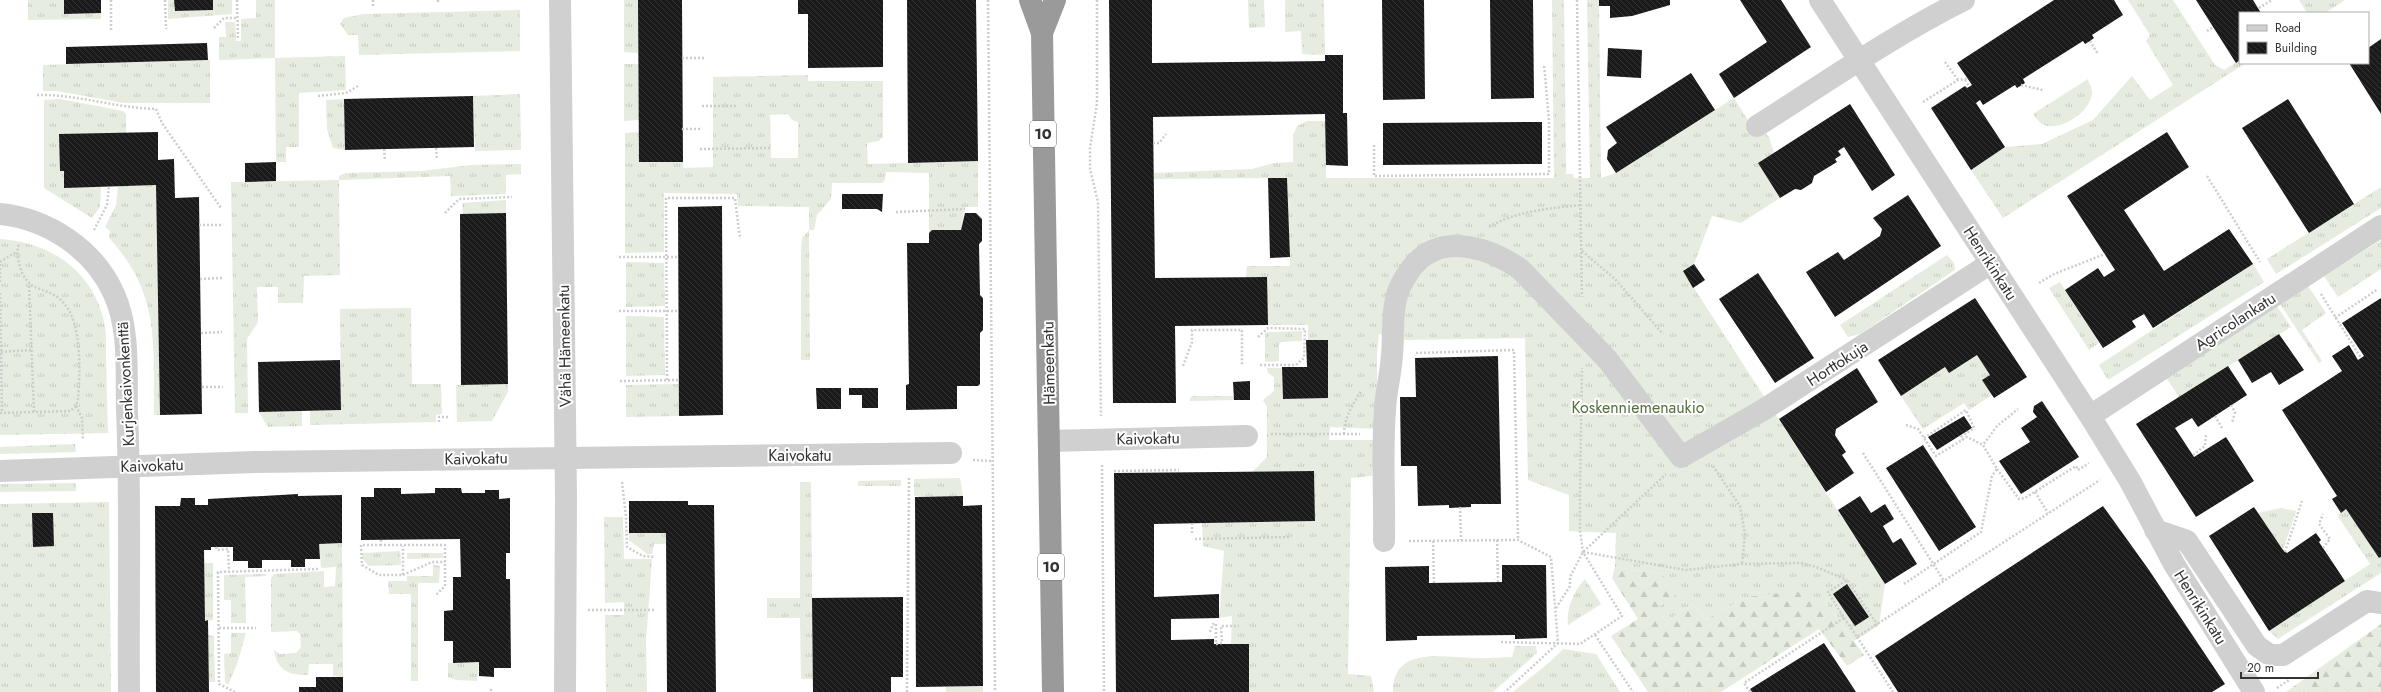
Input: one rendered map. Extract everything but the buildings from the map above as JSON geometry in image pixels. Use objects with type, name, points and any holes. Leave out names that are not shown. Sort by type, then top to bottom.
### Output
[{"type":"highway","name":"Hämeenkatu","points":[[1030,0],[1042,33],[1053,692]]},
{"type":"highway","name":"Hämeenkatu","points":[[1042,33],[1055,0]]},
{"type":"street","name":"Vähä Hämeenkatu","points":[[560,0],[566,456],[565,692]]},
{"type":"street","name":"Henrikinkatu","points":[[1820,0],[2090,416],[2130,481],[2155,530],[2246,689]]},
{"type":"street","points":[[1757,126],[1928,18],[1964,0]]},
{"type":"street","name":"Kurjenkaivonkenttä","points":[[0,214],[12,215],[42,224],[74,243],[89,258],[114,293],[122,316],[125,340],[130,466],[129,692]]},
{"type":"street","name":"Agricolankatu","points":[[2090,416],[2381,226]]},
{"type":"street","points":[[1384,541],[1386,406],[1392,354],[1393,317],[1399,288],[1415,263],[1424,255],[1436,249],[1450,245],[1504,258],[1534,283],[1607,359],[1681,457]]},
{"type":"street","name":"Horttokuja","points":[[1681,457],[1701,447],[1763,410],[1991,263]]},
{"type":"street","name":"Kaivokatu","points":[[1049,441],[1256,435]]},
{"type":"street","name":"Kaivokatu","points":[[0,471],[130,466],[566,456],[952,453]]},
{"type":"street","name":"Henrikinkatu","points":[[2155,530],[2187,541],[2257,646],[2270,655],[2283,655],[2367,601],[2381,603]]},
{"type":"path","points":[[111,0],[111,30]]},
{"type":"path","points":[[165,0],[166,29]]},
{"type":"path","points":[[236,0],[238,38]]},
{"type":"path","points":[[373,0],[373,6]]},
{"type":"path","points":[[988,0],[995,692]]},
{"type":"path","points":[[1097,0],[1098,102],[1090,148],[1090,169],[1098,202]]},
{"type":"path","points":[[1577,0],[1582,178]]},
{"type":"path","points":[[2259,8],[2272,0]]},
{"type":"path","points":[[214,28],[224,18],[237,18]]},
{"type":"path","points":[[2207,31],[2213,27]]},
{"type":"path","points":[[2090,41],[2098,54]]},
{"type":"path","points":[[682,58],[704,58]]},
{"type":"path","points":[[1945,62],[1958,80]]},
{"type":"path","points":[[1374,145],[1374,176],[1549,174],[1548,121],[1544,64]]},
{"type":"path","points":[[1923,102],[1958,80],[1966,79],[1969,86]]},
{"type":"path","points":[[2021,85],[2043,90]]},
{"type":"path","points":[[318,96],[346,93],[358,86]]},
{"type":"path","points":[[37,95],[57,94],[129,108],[156,109],[162,123],[221,208]]},
{"type":"path","points":[[702,106],[738,106]]},
{"type":"path","points":[[682,129],[701,129]]},
{"type":"path","points":[[1153,143],[1159,143],[1166,134]]},
{"type":"path","points":[[436,148],[437,159]]},
{"type":"path","points":[[700,150],[770,148]]},
{"type":"path","points":[[384,149],[385,160]]},
{"type":"path","points":[[2207,176],[2260,262]]},
{"type":"path","points":[[94,230],[107,205],[109,186]]},
{"type":"path","points":[[445,213],[459,199],[512,197]]},
{"type":"path","points":[[667,380],[666,198],[735,198],[740,239]]},
{"type":"path","points":[[1466,248],[1478,235],[1492,226],[1513,217],[1548,209],[1582,205]]},
{"type":"path","points":[[896,212],[965,209]]},
{"type":"path","points":[[199,225],[221,225]]},
{"type":"path","points":[[19,244],[16,252],[24,280],[29,286],[34,412]]},
{"type":"path","points":[[1582,251],[1615,278],[1663,334]]},
{"type":"path","points":[[0,282],[0,262],[16,252]]},
{"type":"path","points":[[2039,284],[2054,274],[2105,254]]},
{"type":"path","points":[[619,257],[678,257]]},
{"type":"path","points":[[200,279],[222,278]]},
{"type":"path","points":[[0,293],[1,413],[70,411],[76,406],[78,399],[80,364],[79,348],[70,314],[60,300],[40,288],[29,286]]},
{"type":"path","points":[[2335,318],[2378,290]]},
{"type":"path","points":[[2325,301],[2361,358]]},
{"type":"path","points":[[619,312],[678,311]]},
{"type":"path","points":[[1239,325],[1239,330],[1242,330],[1242,365]]},
{"type":"path","points":[[1258,337],[1268,328],[1304,329],[1304,358],[1296,365],[1258,365]]},
{"type":"path","points":[[1183,366],[1192,342],[1192,330],[1239,330]]},
{"type":"path","points":[[201,333],[222,332]]},
{"type":"path","points":[[1,352],[32,350]]},
{"type":"path","points":[[1392,354],[1514,350],[1518,540]]},
{"type":"path","points":[[620,381],[679,380]]},
{"type":"path","points":[[202,387],[223,387]]},
{"type":"path","points":[[2231,405],[2235,412],[2232,423]]},
{"type":"path","points":[[76,406],[82,418],[83,440]]},
{"type":"path","points":[[1924,438],[1966,410],[1974,428],[1961,437],[1963,440]]},
{"type":"path","points":[[1984,445],[1997,426],[2018,410]]},
{"type":"path","points":[[2216,416],[2222,428]]},
{"type":"path","points":[[439,422],[439,417],[449,417]]},
{"type":"path","points":[[1906,426],[1918,429],[1936,456],[1967,437],[1972,438],[1984,445],[1996,469],[2019,499],[2026,498],[2076,466],[2078,470],[2089,463]]},
{"type":"path","points":[[1256,435],[1361,434]]},
{"type":"path","points":[[2193,455],[2205,446],[2206,434]]},
{"type":"path","points":[[1701,447],[1740,506],[1745,534],[1742,564]]},
{"type":"path","points":[[1863,453],[1944,581]]},
{"type":"path","points":[[1556,608],[1570,586],[1570,577],[1583,552],[1627,512],[1681,457]]},
{"type":"path","points":[[1904,584],[1981,532],[1992,476],[1996,469]]},
{"type":"path","points":[[1114,471],[1179,470]]},
{"type":"path","points":[[908,474],[908,692]]},
{"type":"path","points":[[621,476],[626,517],[627,547],[643,556],[655,557]]},
{"type":"path","points":[[1857,637],[2100,480]]},
{"type":"path","points":[[2035,492],[2048,513]]},
{"type":"path","points":[[1501,642],[1580,644],[1622,616],[1583,552],[1580,531],[1580,493]]},
{"type":"path","points":[[2285,552],[2302,502]]},
{"type":"path","points":[[1460,508],[1461,540]]},
{"type":"path","points":[[2323,514],[2319,524],[2330,539],[2323,548]]},
{"type":"path","points":[[1192,523],[1192,534]]},
{"type":"path","points":[[1195,539],[1290,537]]},
{"type":"path","points":[[381,540],[381,546]]},
{"type":"path","points":[[1498,540],[1498,582]]},
{"type":"path","points":[[1384,541],[1518,540],[1551,557],[1558,643]]},
{"type":"path","points":[[1433,541],[1434,583]]},
{"type":"path","points":[[436,595],[445,586],[446,545],[361,545],[362,565],[379,575],[403,575],[432,562],[445,562]]},
{"type":"path","points":[[403,546],[403,575]]},
{"type":"path","points":[[216,547],[217,550],[228,549],[229,571]]},
{"type":"path","points":[[1583,552],[1686,570],[1742,564],[1801,563],[1816,567],[1846,580],[1877,624]]},
{"type":"path","points":[[235,692],[219,684],[218,572],[320,569]]},
{"type":"path","points":[[1846,580],[1828,592],[1893,692]]},
{"type":"path","points":[[598,610],[654,610]]},
{"type":"path","points":[[1750,692],[1744,683],[1844,618]]},
{"type":"path","points":[[1210,632],[1213,624],[1216,624],[1216,644],[1222,644],[1221,626],[1239,626]]},
{"type":"path","points":[[219,628],[256,628]]},
{"type":"path","points":[[1595,635],[1632,692]]},
{"type":"path","points":[[1505,692],[1558,643]]},
{"type":"path","points":[[2271,692],[2290,679]]},
{"type":"green space","points":[[28,0],[64,0],[64,14],[101,13],[101,19],[28,20]]},
{"type":"green space","points":[[168,0],[174,0],[175,11],[213,10],[213,0],[232,0],[232,14],[168,19]]},
{"type":"green space","points":[[256,0],[275,0],[275,58],[219,60],[219,37],[226,37],[225,22],[235,22],[236,41],[241,41],[241,19],[256,18]]},
{"type":"green space","points":[[624,0],[638,0],[638,53],[624,52]]},
{"type":"green space","points":[[1248,0],[1264,0],[1265,27],[1249,28]]},
{"type":"green space","points":[[1285,0],[1324,0],[1325,55],[1302,54],[1301,31],[1285,32]]},
{"type":"green space","name":"Koskenniemenaukio","points":[[1552,0],[1564,0],[1566,174],[1573,174],[1574,178],[1590,178],[1587,0],[1599,0],[1601,178],[1616,173],[1734,98],[1754,130],[1763,130],[1769,137],[1774,153],[1758,163],[1780,198],[1741,223],[1712,216],[1694,264],[1683,271],[1885,584],[1879,625],[1854,641],[1825,602],[1747,597],[1705,620],[1693,604],[1666,622],[1657,608],[1662,574],[1615,567],[1616,533],[1569,531],[1569,495],[1528,480],[1525,338],[1406,340],[1379,334],[1377,353],[1377,429],[1330,427],[1329,440],[1375,440],[1372,476],[1351,478],[1348,674],[1371,676],[1374,692],[1249,692],[1249,644],[1231,644],[1232,616],[1219,618],[1224,551],[1203,546],[1202,523],[1315,521],[1314,471],[1252,472],[1267,457],[1267,407],[1263,400],[1274,391],[1274,377],[1268,373],[1267,368],[1282,368],[1283,399],[1328,398],[1328,340],[1308,340],[1308,325],[1268,325],[1246,278],[1247,266],[1290,266],[1287,178],[1154,179],[1154,173],[1252,169],[1274,163],[1293,162],[1293,135],[1297,126],[1307,121],[1326,121],[1326,178],[1554,178]]},
{"type":"green space","points":[[2128,0],[2173,0],[2215,65],[2224,70],[2239,61],[2239,64],[2244,64],[2003,218],[1971,170],[2005,147],[2042,144],[2093,120],[2132,76],[2150,100],[2173,85],[2146,41],[2150,35]]},
{"type":"green space","points":[[2299,0],[2345,0],[2327,12],[2306,12]]},
{"type":"green space","points":[[520,10],[520,51],[359,55],[358,35],[348,35],[340,24],[344,18],[364,14]]},
{"type":"green space","points":[[345,56],[346,90],[299,93],[299,147],[286,147],[286,162],[276,162],[275,58]]},
{"type":"green space","points":[[210,60],[210,103],[123,103],[57,91],[43,91],[43,65]]},
{"type":"green space","points":[[624,64],[638,64],[639,120],[624,121]]},
{"type":"green space","points":[[808,75],[808,81],[883,81],[883,137],[879,141],[867,143],[868,164],[978,161],[978,207],[965,207],[961,230],[932,230],[929,233],[929,173],[886,172],[885,180],[882,183],[832,183],[831,199],[817,215],[814,230],[809,230],[809,207],[738,206],[737,194],[664,193],[664,252],[625,253],[625,133],[639,132],[639,162],[683,162],[683,168],[713,167],[713,77]],"holes":[[[788,114],[792,120],[798,122],[798,158],[771,158],[770,115]]]},
{"type":"green space","points":[[2088,79],[2092,92],[2090,100],[2087,107],[2075,118],[2061,125],[2047,126],[2041,123],[2033,114]]},
{"type":"green space","points":[[520,94],[521,150],[475,151],[473,96]]},
{"type":"green space","points":[[60,99],[123,111],[126,114],[126,133],[60,171],[64,171],[64,187],[101,187],[100,207],[92,218],[44,188],[44,100]]},
{"type":"green space","points":[[344,99],[345,150],[333,148],[327,129],[326,100]]},
{"type":"green space","points":[[521,164],[521,174],[506,175],[506,194],[451,196],[450,176],[339,180],[339,176],[345,173],[422,171],[471,165]]},
{"type":"green space","points":[[339,180],[340,275],[304,276],[303,303],[278,303],[278,287],[257,287],[258,322],[247,339],[248,413],[235,413],[231,182]]},
{"type":"green space","points":[[156,185],[160,415],[154,415],[153,343],[151,321],[146,300],[138,279],[126,259],[109,238],[110,231],[105,227],[116,205],[118,186]]},
{"type":"green space","points":[[2381,187],[2381,208],[2276,274],[2267,259]]},
{"type":"green space","points":[[506,200],[506,213],[463,214],[462,203]]},
{"type":"green space","points":[[809,230],[810,360],[801,360],[802,238]]},
{"type":"green space","points":[[0,239],[18,241],[51,252],[78,272],[89,285],[97,301],[106,333],[108,433],[0,435]]},
{"type":"green space","points":[[2381,240],[2381,269],[2338,297],[2324,276]]},
{"type":"green space","points":[[1947,255],[1954,263],[1955,270],[1860,334],[1848,337],[1840,325]]},
{"type":"green space","points":[[626,262],[664,263],[665,306],[626,307]]},
{"type":"green space","points":[[2253,264],[2264,282],[2108,380],[2099,365]]},
{"type":"green space","points":[[2060,282],[2099,343],[2089,350],[2049,288]]},
{"type":"green space","points":[[2308,286],[2326,313],[2302,330],[2322,361],[2319,363],[2280,304]]},
{"type":"green space","points":[[2277,306],[2291,327],[2179,397],[2167,379],[2168,375]]},
{"type":"green space","points":[[411,308],[412,384],[441,384],[442,414],[436,415],[436,422],[310,425],[310,411],[341,410],[340,309]]},
{"type":"green space","points":[[626,316],[664,317],[665,375],[626,376]]},
{"type":"green space","points":[[1302,331],[1302,341],[1281,342],[1279,345],[1279,361],[1265,362],[1265,334],[1267,332]]},
{"type":"green space","points":[[1977,355],[1990,375],[1992,395],[1969,410],[1964,403],[1923,429],[1901,396],[1945,367],[1949,373]]},
{"type":"green space","points":[[508,384],[508,392],[492,421],[457,422],[456,385]]},
{"type":"green space","points":[[679,384],[679,416],[626,417],[626,385]]},
{"type":"green space","points":[[1193,396],[1234,396],[1234,400],[1190,401],[1190,398]]},
{"type":"green space","points":[[302,411],[302,426],[268,427],[259,412]]},
{"type":"green space","points":[[75,444],[76,452],[0,454],[0,447]]},
{"type":"green space","points":[[960,478],[963,496],[914,496],[914,479]]},
{"type":"green space","points":[[901,480],[901,486],[858,486],[858,481]]},
{"type":"green space","points":[[800,482],[811,482],[813,679],[801,679],[800,618],[767,618],[767,598],[800,598]]},
{"type":"green space","points":[[76,483],[76,491],[0,492],[0,484]]},
{"type":"green space","points":[[109,502],[111,692],[0,692],[0,504]]},
{"type":"green space","points":[[2281,508],[2296,511],[2283,550],[2258,513]]},
{"type":"green space","points":[[2346,509],[2379,558],[2381,557],[2381,573],[2278,639],[2269,631],[2370,564],[2337,515]]},
{"type":"green space","points":[[604,517],[623,517],[624,559],[652,559],[646,642],[647,692],[606,692],[605,615],[624,615],[624,602],[605,603]]},
{"type":"green space","points":[[629,533],[666,533],[666,544],[654,544],[652,554],[647,554],[629,540]]},
{"type":"green space","points":[[342,543],[343,677],[333,676],[333,664],[309,664],[308,675],[290,673],[278,663],[274,650],[280,654],[296,653],[301,647],[300,634],[297,631],[271,632],[271,578],[274,574],[324,571],[324,587],[335,586],[336,567],[321,568],[319,544]]},
{"type":"green space","points":[[400,551],[401,565],[369,566],[362,558],[362,553]]},
{"type":"green space","points":[[407,553],[443,553],[443,558],[407,559]]},
{"type":"green space","points":[[204,563],[213,563],[213,620],[205,621]]},
{"type":"green space","points":[[433,565],[440,566],[439,583],[418,583],[418,681],[411,681],[411,594],[389,594],[388,581],[407,581],[407,576],[433,576]]},
{"type":"green space","points":[[1615,567],[1662,574],[1677,594],[1657,608],[1666,622],[1693,604],[1705,620],[1747,597],[1795,591],[1825,602],[1864,655],[1847,666],[1819,629],[1721,692],[1648,692],[1611,636],[1638,619],[1612,578]]},
{"type":"green space","points":[[266,574],[266,576],[245,577],[246,623],[231,623],[231,600],[224,600],[224,575]]},
{"type":"green space","points":[[1585,579],[1601,604],[1568,625],[1568,612],[1574,594]]},
{"type":"green space","points":[[2381,624],[2381,692],[2286,692]]},
{"type":"green space","points":[[231,633],[246,633],[237,664],[228,685],[225,682],[224,654],[231,653]]},
{"type":"green space","points":[[208,635],[214,636],[215,682],[209,682]]},
{"type":"green space","points":[[1515,646],[1536,646],[1537,653],[1493,692],[1393,692],[1395,678],[1401,668],[1410,661],[1434,656],[1477,658],[1512,657]]},
{"type":"green space","points":[[1563,649],[1596,654],[1620,692],[1513,692]]},
{"type":"green space","points":[[479,662],[477,681],[456,680],[448,677],[448,663]]},
{"type":"green space","points":[[983,686],[983,692],[946,692],[946,687]]}]
